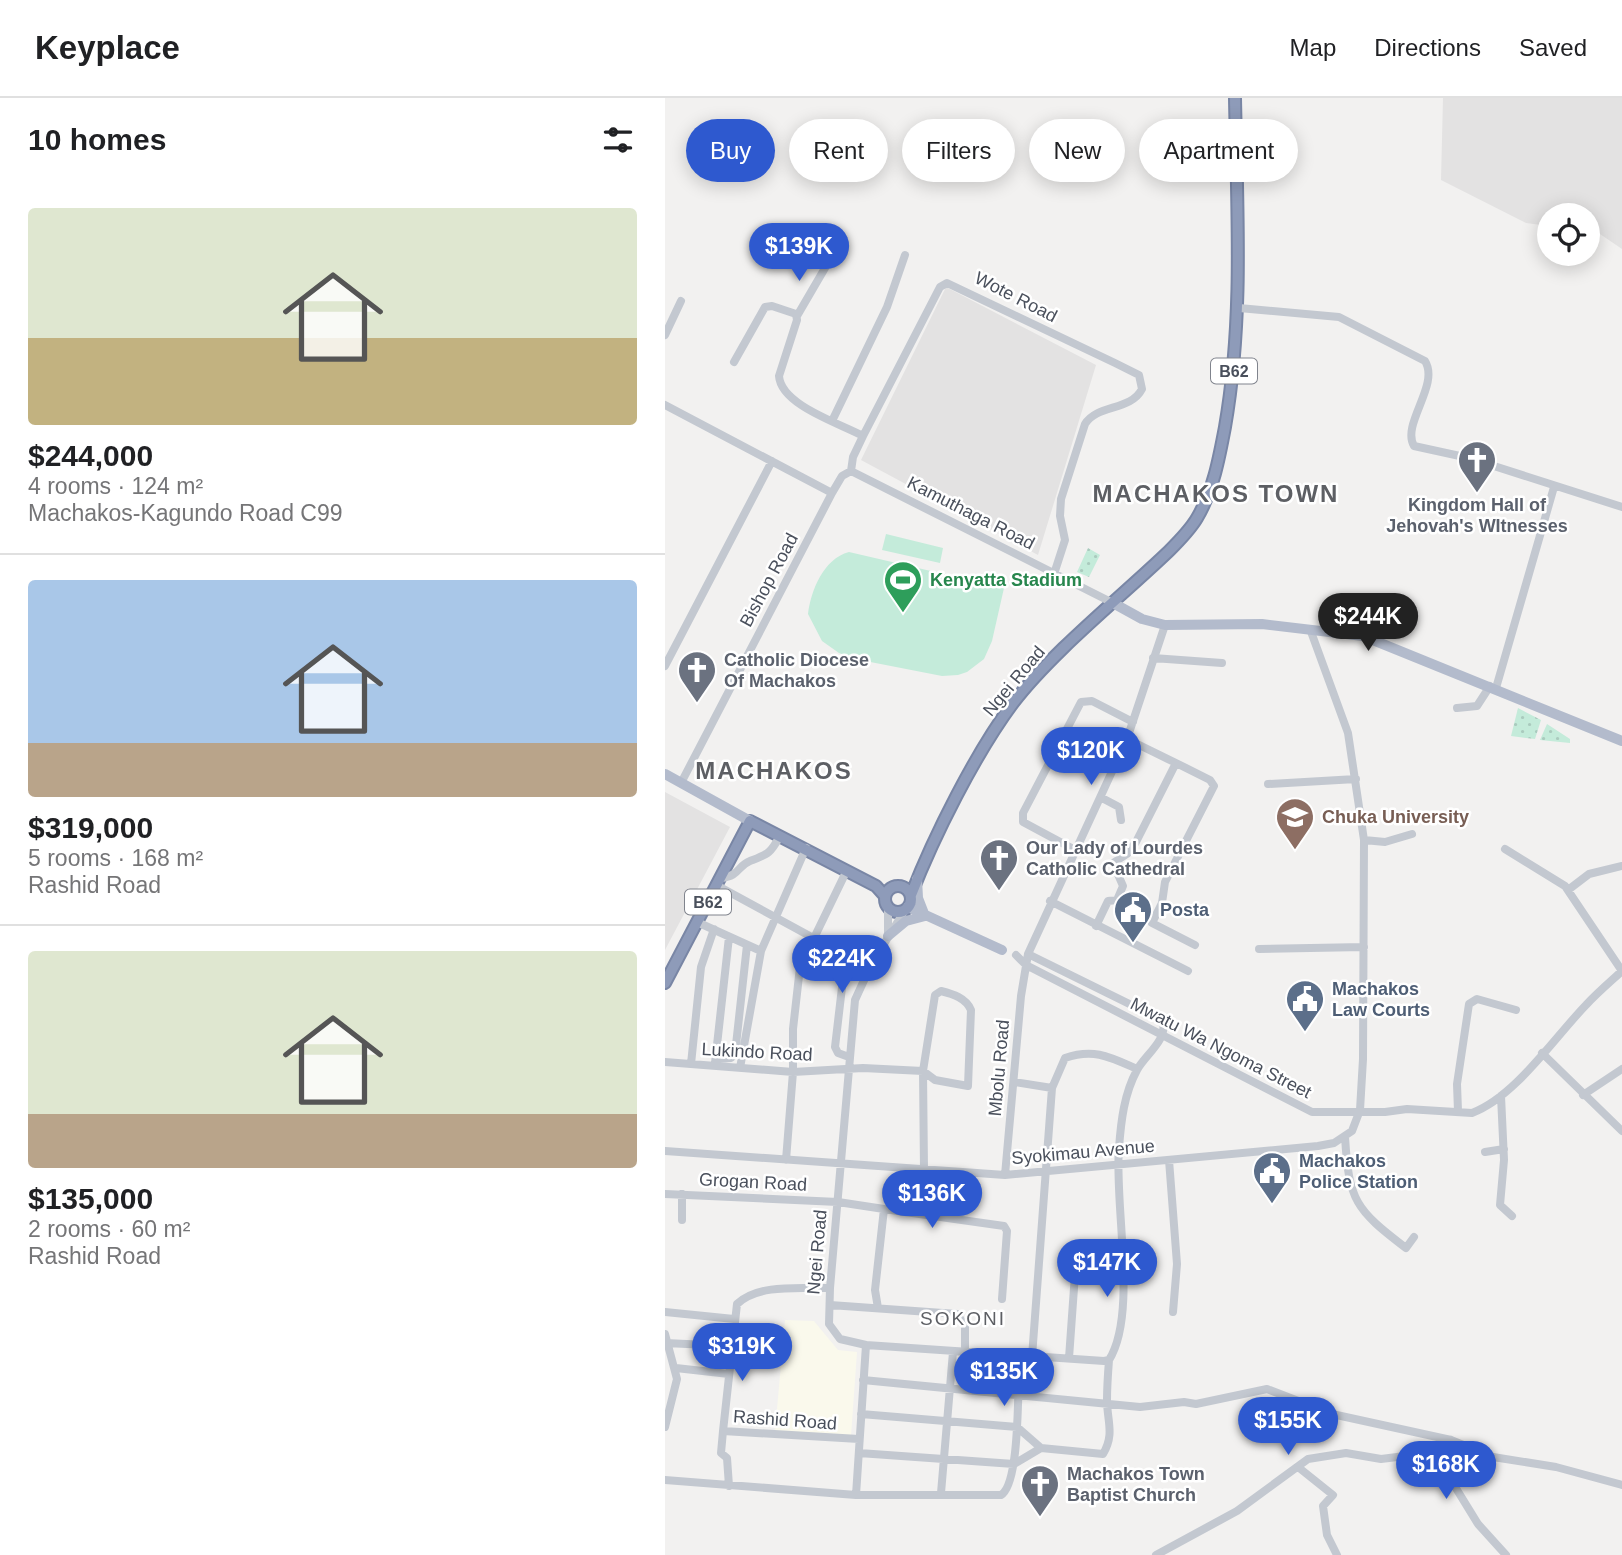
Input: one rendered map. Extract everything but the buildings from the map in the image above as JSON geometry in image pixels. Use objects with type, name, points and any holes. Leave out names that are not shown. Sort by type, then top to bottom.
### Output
[{"type":"highway","name":"B62","points":[[1113,604],[1181,538],[1205,502],[1218,466],[1230,398],[1239,308],[1235,98]]},
{"type":"highway","name":"Ngei Road","points":[[919,874],[988,742],[1014,702],[1113,604]]},
{"type":"highway","name":"B62","points":[[665,983],[750,821]]},
{"type":"highway","points":[[750,821],[876,886],[890,890],[903,887],[908,904],[896,912],[888,908],[890,890]]},
{"type":"highway","name":"B62","points":[[908,904],[919,874]]},
{"type":"highway","points":[[890,890],[919,874]]},
{"type":"main road","points":[[1113,604],[1142,619],[1165,625],[1254,624],[1310,629],[1372,639],[1622,741]]},
{"type":"main road","points":[[665,774],[750,821]]},
{"type":"main road","points":[[919,874],[918,898],[925,916]]},
{"type":"main road","points":[[908,904],[925,916],[1002,950]]},
{"type":"main road","points":[[888,936],[906,920],[925,916]]},
{"type":"street","points":[[833,419],[887,307],[905,255]]},
{"type":"street","points":[[825,268],[797,316],[779,381],[794,402],[863,436]]},
{"type":"street","name":"Wote Road","points":[[851,471],[853,457],[863,436],[940,287],[947,283],[1139,375],[1143,385],[1135,399],[1093,416],[1085,424],[1075,464],[1061,499],[1065,540],[1054,574]]},
{"type":"street","points":[[665,335],[681,301]]},
{"type":"street","points":[[734,362],[765,307],[772,306],[797,316]]},
{"type":"street","points":[[1239,308],[1339,317],[1425,361],[1429,378],[1411,435],[1414,446],[1469,458],[1622,507]]},
{"type":"street","points":[[665,405],[832,493]]},
{"type":"street","points":[[665,666],[772,461]]},
{"type":"street","name":"Kamuthaga Road","points":[[851,471],[1113,604]]},
{"type":"street","name":"Bishop Road","points":[[681,783],[832,493],[842,476],[851,471]]},
{"type":"street","points":[[1457,708],[1477,706],[1493,687],[1554,487]]},
{"type":"street","name":"Mbolu Road","points":[[1005,1175],[1028,954],[1127,739],[1165,625]]},
{"type":"street","points":[[1310,629],[1348,733],[1364,840],[1360,1110],[1352,1131],[1345,1137],[1347,1178],[1356,1203],[1406,1248],[1414,1237]]},
{"type":"street","points":[[1153,658],[1222,663]]},
{"type":"street","points":[[1077,851],[1023,821],[1023,813],[1081,702],[1092,701],[1133,722]]},
{"type":"street","points":[[1127,739],[1210,780],[1215,786],[1165,882],[1162,903],[1152,923],[1195,945]]},
{"type":"street","points":[[1096,926],[1108,901],[1117,900],[1123,886],[1113,863],[1127,854],[1136,842],[1176,764]]},
{"type":"street","points":[[1268,785],[1356,779]]},
{"type":"street","points":[[1102,798],[1119,807],[1121,820]]},
{"type":"street","points":[[1364,840],[1385,842],[1412,834]]},
{"type":"street","points":[[720,882],[737,875],[748,862],[765,856],[780,836]]},
{"type":"street","points":[[740,1068],[761,951],[806,848]]},
{"type":"street","points":[[1505,849],[1568,890],[1622,971]]},
{"type":"street","points":[[1568,890],[1589,874],[1622,866]]},
{"type":"street","points":[[786,1160],[796,991],[800,967],[846,872]]},
{"type":"street","points":[[720,882],[813,939],[852,959],[871,965]]},
{"type":"street","points":[[1051,901],[1188,971]]},
{"type":"street","name":"Ngei Road","points":[[866,1345],[850,1343],[836,1336],[829,1324],[849,1057],[855,1000],[871,965],[908,904]]},
{"type":"street","points":[[888,908],[888,936]]},
{"type":"street","points":[[697,922],[761,951]]},
{"type":"street","points":[[691,1065],[701,967],[714,929]]},
{"type":"street","points":[[715,1063],[729,937]]},
{"type":"street","points":[[715,1063],[735,1054],[747,945]]},
{"type":"street","points":[[1259,949],[1364,947]]},
{"type":"street","points":[[1002,950],[1016,955],[1028,954]]},
{"type":"street","name":"Mwatu Wa Ngoma Street","points":[[1028,954],[1162,1020],[1162,1037]]},
{"type":"street","name":"Mwatu Wa Ngoma Street","points":[[1016,955],[1026,965],[1312,1112],[1360,1110],[1472,1113],[1501,1096],[1622,971]]},
{"type":"street","points":[[849,1057],[838,1053],[835,1047],[843,979],[852,959]]},
{"type":"street","points":[[848,1071],[922,1071],[935,1080],[968,1086],[971,1010],[968,1003],[955,995],[935,993],[922,1071],[924,1170]]},
{"type":"street","points":[[1458,1111],[1457,1084],[1469,1004],[1477,999],[1516,1010]]},
{"type":"street","points":[[861,1414],[1017,1427],[1041,1448],[1103,1454],[1110,1443],[1107,1404],[1109,1360],[1118,1340],[1123,1292],[1118,1164],[1122,1112],[1137,1069],[1162,1037]]},
{"type":"street","points":[[1032,1357],[1052,1088],[1065,1058],[1086,1052],[1104,1054],[1137,1069]]},
{"type":"street","points":[[1542,1053],[1622,1131]]},
{"type":"street","name":"Lukindo Road","points":[[665,1062],[691,1065],[715,1063],[740,1068],[793,1072],[848,1071]]},
{"type":"street","points":[[1583,1094],[1622,1069]]},
{"type":"street","points":[[1014,1082],[1052,1088]]},
{"type":"street","points":[[1501,1096],[1504,1149],[1500,1205],[1512,1216]]},
{"type":"street","name":"Syokimau Avenue","points":[[665,1151],[1005,1175],[1318,1146],[1345,1137]]},
{"type":"street","points":[[1485,1152],[1504,1149]]},
{"type":"street","points":[[1169,1160],[1177,1264],[1173,1311]]},
{"type":"street","name":"Grogan Road","points":[[665,1194],[838,1202],[1004,1226],[1007,1231],[1002,1299]]},
{"type":"street","points":[[682,1194],[682,1220]]},
{"type":"street","points":[[878,1308],[875,1290],[884,1209]]},
{"type":"street","points":[[1069,1358],[1075,1274]]},
{"type":"street","points":[[665,1312],[734,1319],[737,1304],[753,1295],[768,1291],[830,1288]]},
{"type":"street","points":[[830,1305],[957,1314],[965,1326],[965,1350]]},
{"type":"street","name":"Rashid Road","points":[[734,1319],[723,1431],[859,1439]]},
{"type":"street","points":[[665,1334],[665,1343],[676,1367],[674,1394],[665,1427]]},
{"type":"street","points":[[665,1343],[730,1346]]},
{"type":"street","points":[[856,1495],[866,1345],[1109,1360]]},
{"type":"street","points":[[941,1493],[953,1352]]},
{"type":"street","points":[[665,1480],[856,1495],[1001,1495],[1009,1489],[1014,1464],[1020,1356]]},
{"type":"street","points":[[676,1367],[729,1374]]},
{"type":"street","points":[[863,1380],[1140,1407],[1184,1402],[1196,1404],[1267,1389],[1332,1414],[1451,1440],[1493,1457],[1556,1467],[1622,1485]]},
{"type":"street","points":[[723,1431],[721,1453],[727,1458],[729,1486]]},
{"type":"street","points":[[1156,1555],[1237,1511],[1314,1457],[1346,1453],[1381,1459],[1434,1452],[1451,1440]]},
{"type":"street","points":[[859,1453],[1014,1464],[1041,1448]]},
{"type":"street","points":[[1493,1457],[1457,1479],[1454,1485],[1485,1533],[1506,1555]]},
{"type":"street","points":[[1298,1467],[1333,1495],[1323,1506],[1323,1521],[1337,1555]]},
{"type":"shaded area","points":[[1443,98],[1622,98],[1622,249],[1600,234],[1600,203],[1537,203],[1537,224],[1526,223],[1441,180]]},
{"type":"shaded area","points":[[946,287],[1096,365],[1038,555],[861,460]]},
{"type":"shaded area","points":[[665,792],[730,827],[665,950]]},
{"type":"shaded area","points":[[785,1320],[814,1321],[838,1350],[857,1352],[851,1436],[775,1431]]},
{"type":"green space","points":[[886,534],[943,548],[940,563],[882,550]]},
{"type":"green space","points":[[1088,548],[1100,555],[1089,577],[1077,572]]},
{"type":"green space","name":"Kenyatta Stadium","points":[[849,552],[1004,588],[992,641],[984,659],[967,672],[942,676],[855,659],[839,653],[822,641],[808,614],[815,586],[832,561]]},
{"type":"green space","points":[[1518,708],[1541,720],[1535,739],[1511,736]]},
{"type":"green space","points":[[1547,724],[1570,739],[1570,743],[1540,740]]},
{"type":"place","name":"Kingdom Hall of Jehovah's WItnesses","points":[[1477,494]]},
{"type":"place","name":"Kenyatta Stadium","points":[[903,614]]},
{"type":"place","name":"Catholic Diocese Of Machakos","points":[[697,704]]},
{"type":"place","name":"Chuka University","points":[[1295,851]]},
{"type":"place","name":"Our Lady of Lourdes Catholic Cathedral","points":[[999,892]]},
{"type":"place","name":"Posta","points":[[1133,944]]},
{"type":"place","name":"Machakos Law Courts","points":[[1305,1033]]},
{"type":"place","name":"Machakos Police Station","points":[[1272,1205]]},
{"type":"place","name":"Machakos Town Baptist Church","points":[[1040,1518]]},
{"type":"district","name":"MACHAKOS TOWN","points":[[1216,493]]},
{"type":"district","name":"MACHAKOS","points":[[774,770]]},
{"type":"district","name":"SOKONI","points":[[963,1318]]}]
